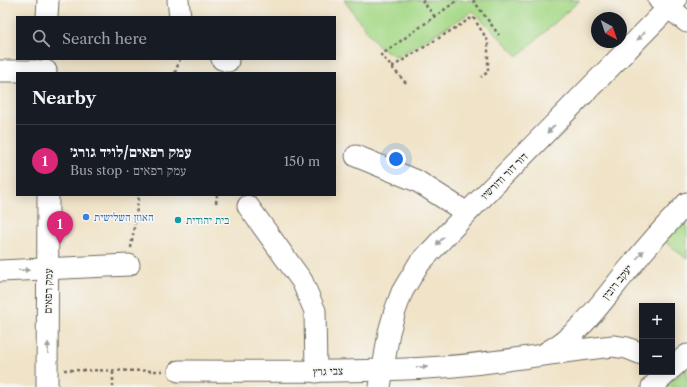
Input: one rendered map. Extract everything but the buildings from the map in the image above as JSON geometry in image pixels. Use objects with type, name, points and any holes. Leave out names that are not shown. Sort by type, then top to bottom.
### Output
[{"type":"street","points":[[47,16],[48,0]]},
{"type":"street","points":[[178,0],[180,16]]},
{"type":"street","points":[[668,3],[687,22]]},
{"type":"street","name":"דור דור ודורשיו","points":[[382,378],[389,332],[395,311],[410,278],[438,243],[668,3]]},
{"type":"street","points":[[0,71],[46,68]]},
{"type":"street","points":[[356,156],[418,181],[467,213]]},
{"type":"street","name":"עמק רפאים","points":[[48,196],[51,382]]},
{"type":"street","name":"יעקב רובין","points":[[542,355],[572,336],[687,203]]},
{"type":"street","points":[[248,206],[302,281],[315,311],[316,372]]},
{"type":"street","points":[[0,271],[129,266]]},
{"type":"street","name":"צבי גרץ","points":[[589,317],[597,333],[613,346]]},
{"type":"street","name":"צבי גרץ","points":[[179,370],[316,372],[382,378],[441,367],[489,363],[613,346],[627,348],[639,353]]},
{"type":"street","points":[[675,365],[687,355]]},
{"type":"path","points":[[422,0],[435,17]]},
{"type":"path","points":[[406,83],[381,55],[458,0]]},
{"type":"path","points":[[473,0],[499,35]]},
{"type":"path","points":[[392,66],[473,17],[488,41],[488,72],[481,77]]},
{"type":"path","points":[[175,72],[180,60]]},
{"type":"path","points":[[129,266],[139,196]]},
{"type":"path","points":[[216,203],[217,196]]},
{"type":"path","points":[[51,382],[113,371],[179,370]]},
{"type":"path","points":[[113,371],[113,387]]},
{"type":"green space","points":[[344,0],[580,0],[518,56],[473,11],[397,57],[378,46]]},
{"type":"green space","points":[[687,217],[687,259],[662,239]]},
{"type":"green space","points":[[687,369],[687,387],[662,387]]},
{"type":"place","name":"האוזן השלישית","points":[[86,217]]},
{"type":"place","name":"בית יהודית","points":[[178,220]]},
{"type":"place","name":"עמק רפאים/לויד גורג׳","points":[[60,244]]}]
